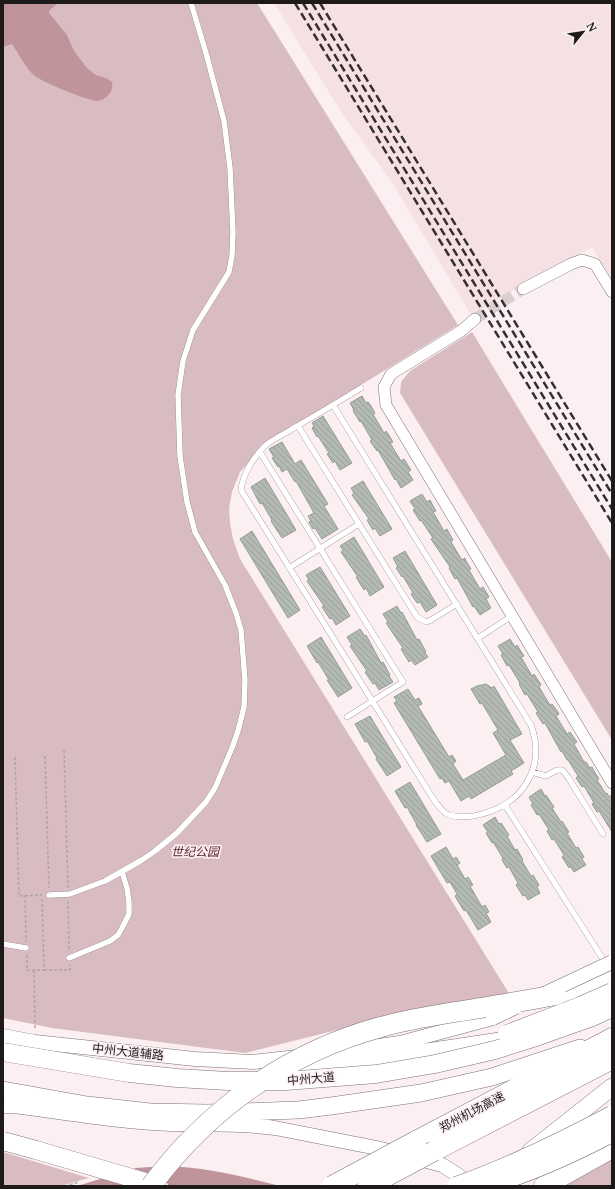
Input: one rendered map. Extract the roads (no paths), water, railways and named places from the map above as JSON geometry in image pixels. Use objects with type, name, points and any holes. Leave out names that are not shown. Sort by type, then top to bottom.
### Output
[{"type":"highway","points":[[151,1186],[192,1138],[233,1100],[287,1065],[334,1043],[381,1027],[414,1019],[556,995],[611,969]]},
{"type":"highway","points":[[337,1076],[373,1066],[488,1040],[516,1031],[612,992]]},
{"type":"highway","name":"中州大道","points":[[3,1052],[122,1072],[177,1078],[228,1081],[286,1081],[376,1074],[435,1064],[495,1050],[533,1038],[592,1017],[612,1008]]},
{"type":"highway","name":"郑州机场高速","points":[[332,1186],[612,1038]]},
{"type":"highway","name":"郑州机场高速","points":[[368,1186],[434,1150],[612,1059]]},
{"type":"highway","points":[[456,1186],[490,1174],[532,1156],[566,1140],[612,1115]]},
{"type":"highway","points":[[486,1186],[508,1180],[555,1161],[612,1134]]},
{"type":"highway","points":[[3,1141],[159,1186]]},
{"type":"highway","points":[[544,1186],[612,1148]]},
{"type":"main road","points":[[3,1090],[87,1105],[150,1112],[207,1113],[299,1110],[421,1093],[492,1077],[590,1044],[612,1035]]},
{"type":"main road","points":[[486,1186],[612,1087]]},
{"type":"street","points":[[522,289],[582,260],[595,264],[612,292]]},
{"type":"street","points":[[475,319],[461,331],[391,374],[384,387],[386,405],[612,783]]},
{"type":"street","points":[[253,1062],[323,1054],[400,1042],[493,1018],[611,969]]},
{"type":"street","points":[[253,1062],[284,1072],[501,1040],[612,1016]]},
{"type":"street","name":"中州大道辅路","points":[[3,1036],[35,1042],[195,1059],[253,1062]]},
{"type":"street","points":[[3,1106],[15,1106],[134,1121],[171,1124],[258,1126],[275,1128],[376,1148],[442,1165],[458,1175],[470,1186]]},
{"type":"street","points":[[511,1186],[612,1107]]},
{"type":"lane","points":[[49,895],[68,894],[94,886],[122,872],[166,843],[188,822],[212,794],[222,774],[236,736],[245,698],[244,660],[236,613],[225,585],[195,532],[187,502],[180,456],[178,396],[183,360],[193,330],[230,272],[233,232],[230,168],[224,121],[191,3]]},
{"type":"lane","points":[[333,405],[531,725],[536,738],[537,752],[535,768],[527,784],[513,799],[505,805],[490,812],[464,816],[447,815],[434,800],[288,568],[241,490],[244,474],[265,446],[361,388]]},
{"type":"lane","points":[[298,426],[417,617],[426,622],[457,604]]},
{"type":"lane","points":[[260,452],[403,682],[347,717]]},
{"type":"lane","points":[[288,568],[359,524]]},
{"type":"lane","points":[[478,638],[512,616]]},
{"type":"lane","points":[[532,772],[546,776],[557,770],[562,770],[568,777],[603,834]]},
{"type":"lane","points":[[505,805],[611,969]]},
{"type":"lane","points":[[70,958],[110,941],[118,935],[128,914],[129,902],[127,888],[122,872]]},
{"type":"lane","points":[[3,944],[26,948]]},
{"type":"tunnel","points":[[475,319],[523,289]]},
{"type":"railway","points":[[295,3],[612,523]]},
{"type":"railway","points":[[303,3],[612,509]]},
{"type":"railway","points":[[312,3],[612,494]]},
{"type":"railway","points":[[320,3],[612,481]]},
{"type":"park label","name":"世纪公园","points":[[195,852]]}]
